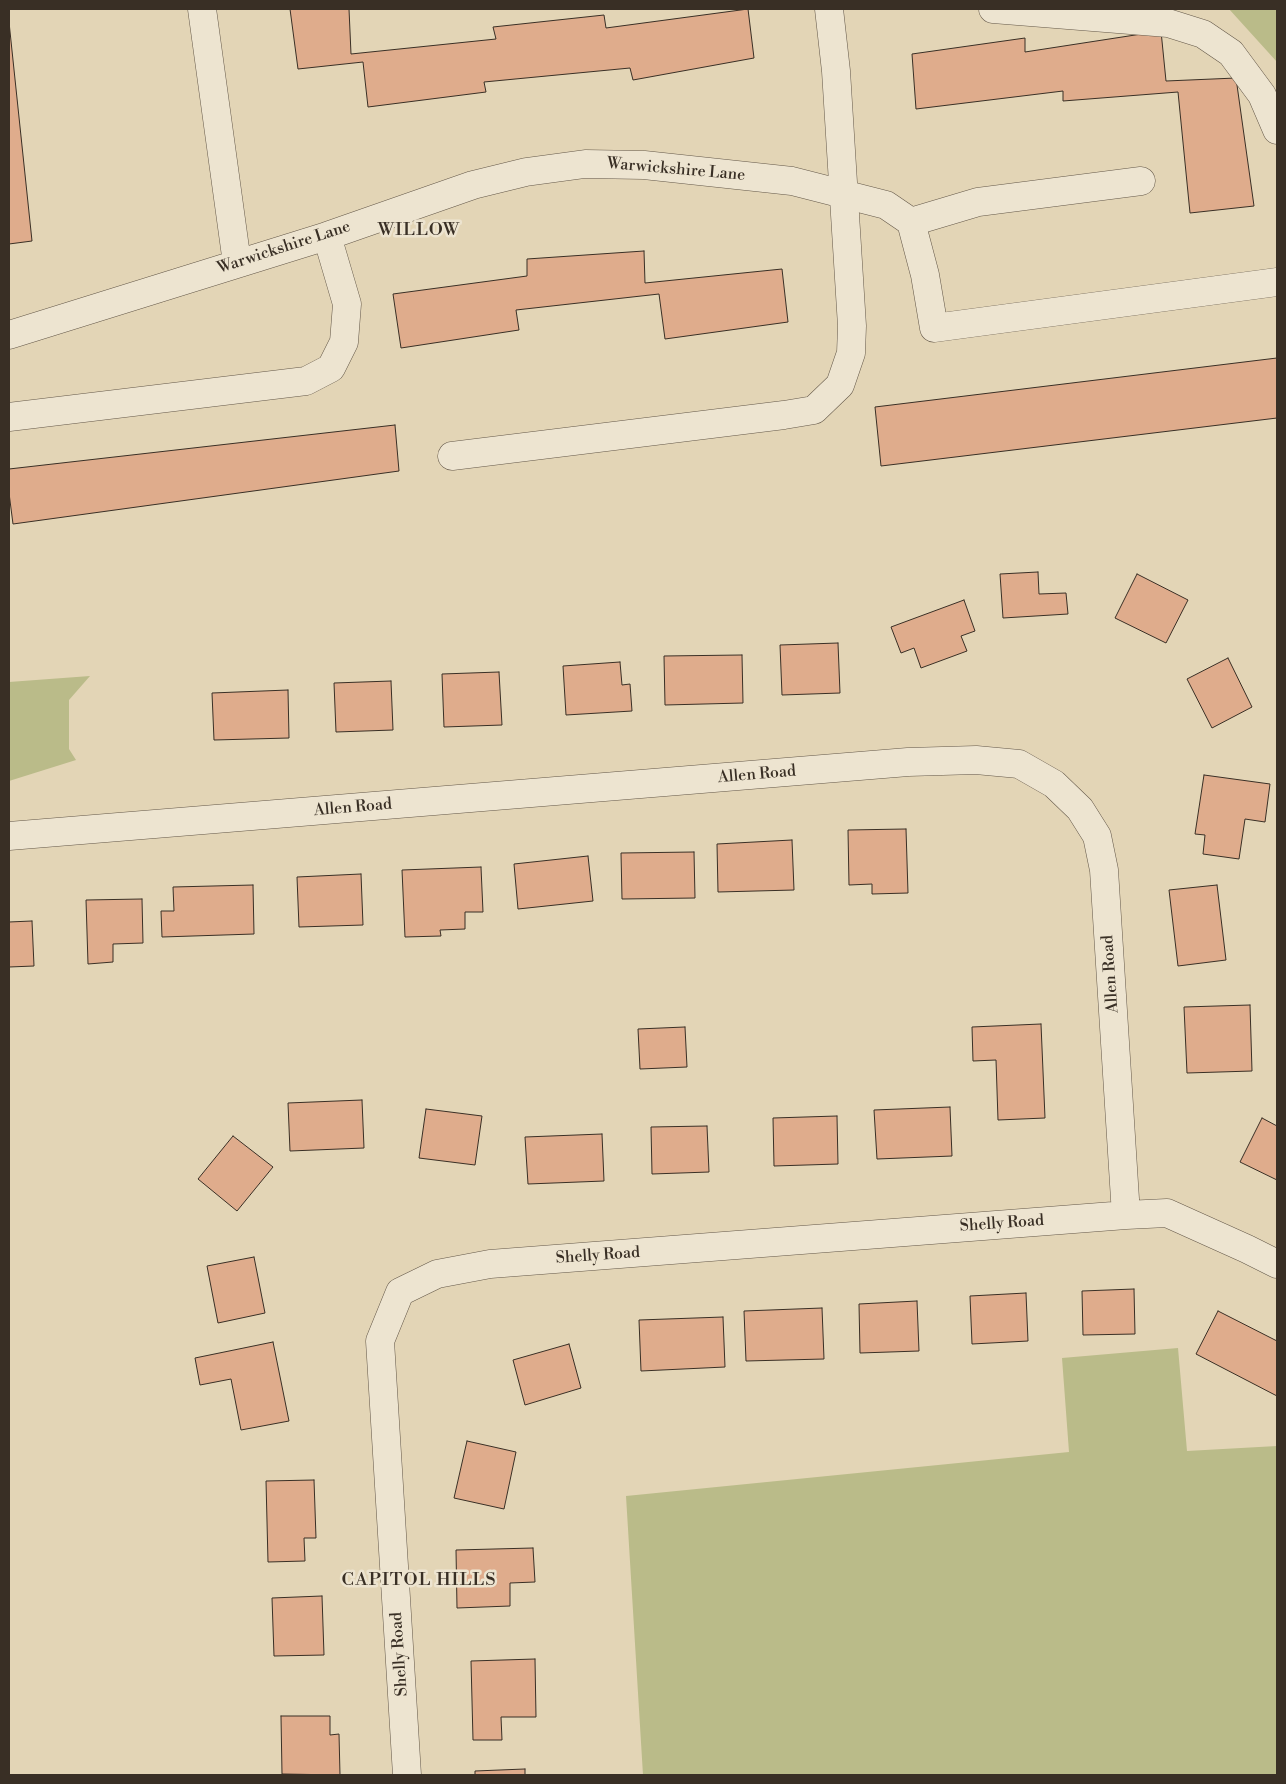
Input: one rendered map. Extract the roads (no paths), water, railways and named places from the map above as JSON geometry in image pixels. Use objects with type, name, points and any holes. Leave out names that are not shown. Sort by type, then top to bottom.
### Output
[{"type":"street","points":[[202,9],[236,264]]},
{"type":"street","points":[[452,456],[814,410],[840,386],[851,352],[852,326],[836,71],[829,9]]},
{"type":"street","points":[[993,9],[1168,23],[1202,34],[1231,54],[1262,94],[1277,130]]},
{"type":"street","name":"Warwickshire Lane","points":[[9,335],[327,236],[472,185],[526,172],[585,164],[644,165],[792,181],[886,205],[911,222]]},
{"type":"street","points":[[1141,181],[978,202],[911,222],[925,275],[934,328],[1277,282]]},
{"type":"street","points":[[9,417],[306,381],[331,368],[344,342],[347,304],[327,236]]},
{"type":"street","name":"Allen Road","points":[[9,836],[908,762],[976,760],[1019,764],[1054,784],[1080,809],[1097,836],[1104,870],[1126,1215]]},
{"type":"street","name":"Shelly Road","points":[[407,1775],[380,1341],[400,1292],[437,1274],[490,1264],[1126,1215],[1167,1214],[1277,1264]]},
{"type":"district","name":"WILLOW","points":[[419,231]]},
{"type":"district","name":"CAPITOL HILLS","points":[[419,1581]]}]
